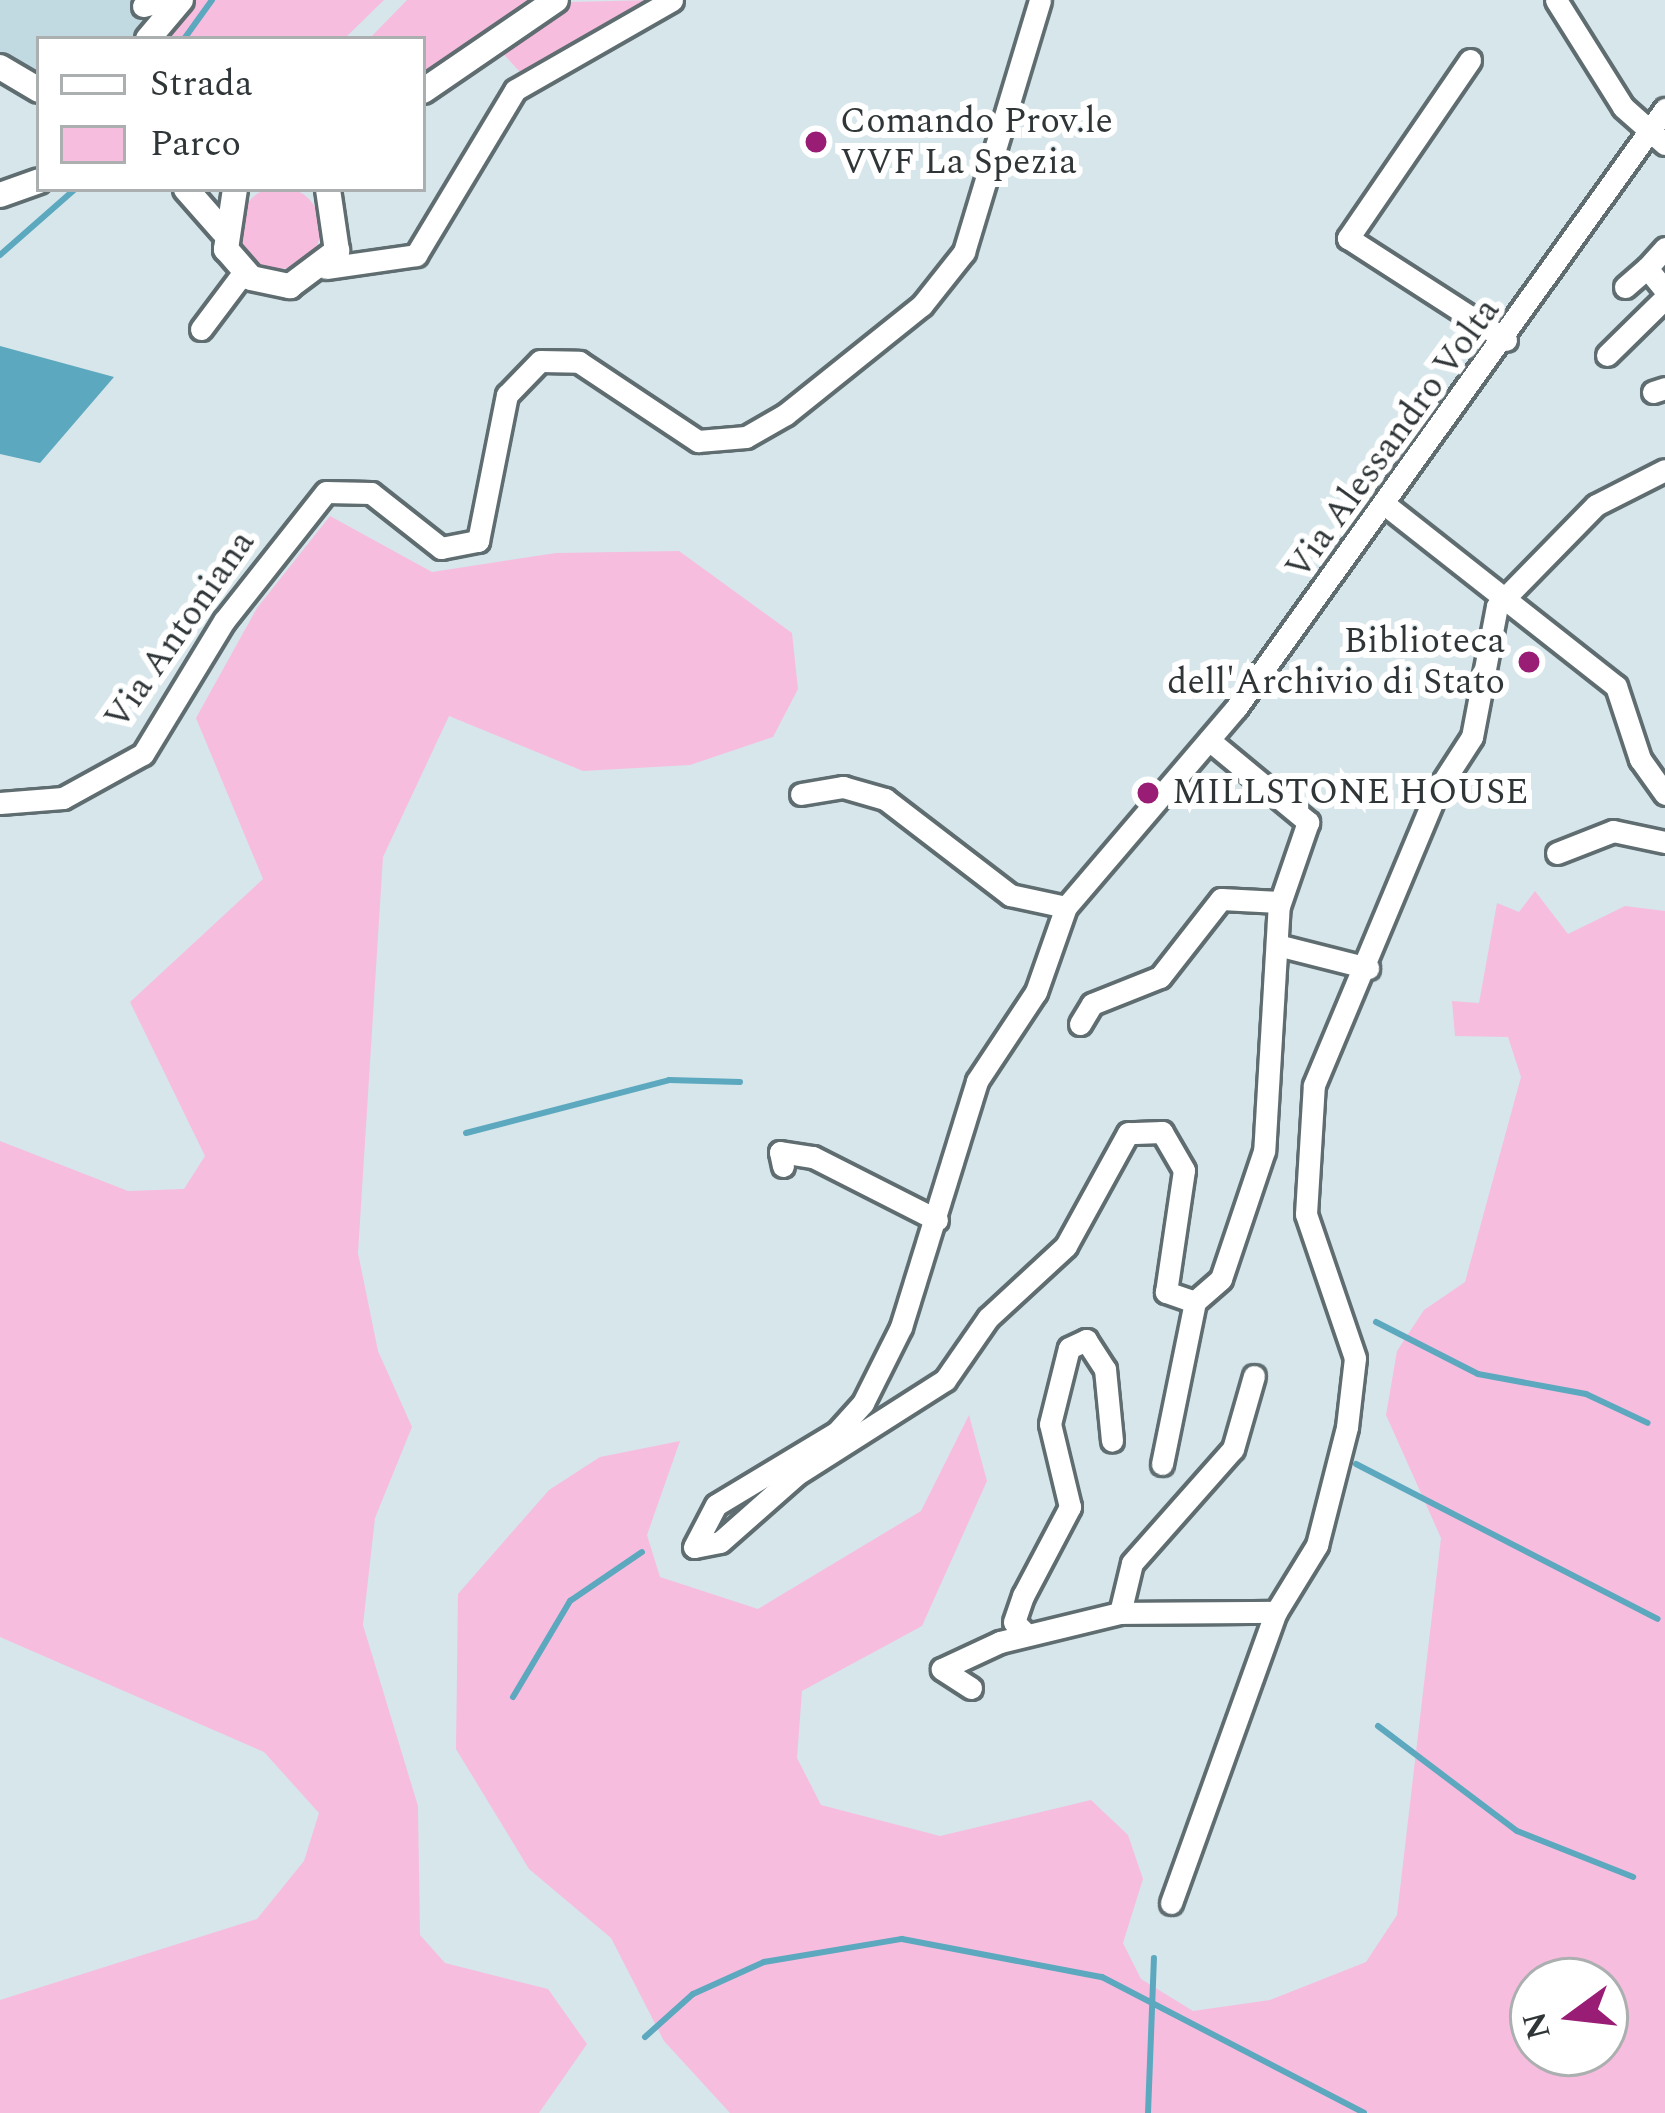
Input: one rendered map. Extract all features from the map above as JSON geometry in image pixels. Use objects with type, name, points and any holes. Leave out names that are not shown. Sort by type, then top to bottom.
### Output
[{"type":"street","points":[[148,36],[181,0]]},
{"type":"street","points":[[426,89],[556,0]]},
{"type":"street","points":[[189,192],[222,230],[243,273],[290,286],[326,268],[416,255],[445,218],[515,90],[672,0]]},
{"type":"street","name":"Via Antoniana","points":[[0,803],[63,798],[142,754],[224,621],[326,492],[370,493],[441,548],[478,541],[507,395],[540,361],[579,362],[698,441],[746,437],[786,414],[922,305],[964,252],[1040,0]]},
{"type":"street","points":[[1556,0],[1658,140]]},
{"type":"street","points":[[146,36],[155,3]]},
{"type":"street","points":[[0,52],[35,82]]},
{"type":"street","points":[[1470,61],[1348,238],[1506,340]]},
{"type":"street","points":[[0,67],[35,82]]},
{"type":"street","points":[[0,84],[35,82]]},
{"type":"street","name":"Via Alessandro Volta","points":[[1195,1302],[1166,1292],[1184,1170],[1177,1146],[1146,1126],[1117,1148],[1066,1246],[920,1403],[796,1475],[707,1551],[694,1547],[716,1505],[837,1432],[863,1403],[937,1220],[977,1081],[1036,992],[1066,907],[1209,740],[1387,506],[1658,140],[1665,109]]},
{"type":"street","points":[[0,195],[36,182]]},
{"type":"street","points":[[222,230],[235,192]]},
{"type":"street","points":[[337,205],[382,262]]},
{"type":"street","points":[[326,268],[337,205]]},
{"type":"street","points":[[1625,287],[1665,248]]},
{"type":"street","points":[[1607,355],[1665,294],[1647,268]]},
{"type":"street","points":[[201,329],[243,273]]},
{"type":"street","points":[[1171,1904],[1276,1612],[1317,1545],[1347,1427],[1355,1358],[1306,1214],[1314,1085],[1368,968],[1437,791],[1472,737],[1509,591],[1596,505],[1665,470]]},
{"type":"street","points":[[1387,506],[1509,591],[1616,686],[1640,759],[1665,794]]},
{"type":"street","points":[[1162,1464],[1195,1302],[1231,1264],[1256,1193],[1281,946],[1280,906],[1308,822],[1209,740]]},
{"type":"street","points":[[801,794],[863,790],[905,808],[1010,896],[1066,907]]},
{"type":"street","points":[[1556,853],[1613,831],[1665,842]]},
{"type":"street","points":[[1080,1024],[1092,1004],[1160,977],[1221,898],[1261,894],[1280,906]]},
{"type":"street","points":[[1281,946],[1368,968]]},
{"type":"street","points":[[784,1166],[779,1152],[813,1157],[937,1220]]},
{"type":"street","points":[[1027,1635],[1014,1622],[1070,1507],[1050,1424],[1070,1348],[1086,1340],[1105,1369],[1112,1442]]},
{"type":"street","points":[[1120,1613],[1132,1563],[1233,1449],[1254,1376]]},
{"type":"street","points":[[971,1688],[942,1669],[952,1657],[1027,1635],[1120,1613],[1276,1612]]},
{"type":"shaded area","points":[[0,0],[189,0],[165,36],[36,36],[36,78],[0,57]]},
{"type":"green space","points":[[187,0],[384,0],[347,36],[162,36]]},
{"type":"green space","points":[[407,0],[528,0],[426,73],[426,36],[372,36]]},
{"type":"green space","points":[[653,0],[520,72],[497,47],[569,2]]},
{"type":"green space","points":[[262,192],[298,192],[317,212],[321,228],[317,244],[296,265],[280,269],[264,265],[243,244],[239,228],[243,212]]},
{"type":"green space","points":[[330,516],[432,572],[556,553],[679,551],[792,633],[798,689],[773,737],[690,765],[583,771],[449,716],[383,857],[358,1253],[378,1351],[412,1427],[375,1518],[363,1625],[418,1806],[420,1935],[445,1963],[548,1989],[587,2044],[539,2113],[0,2113],[0,2000],[257,1919],[304,1861],[319,1813],[264,1752],[0,1637],[0,1141],[128,1191],[184,1189],[205,1156],[130,1002],[263,879],[196,718],[257,608]]},
{"type":"green space","points":[[1535,891],[1568,934],[1625,906],[1665,911],[1665,2113],[730,2113],[664,2041],[611,1938],[529,1869],[456,1749],[458,1594],[549,1490],[600,1457],[680,1441],[647,1535],[660,1577],[758,1609],[921,1511],[969,1415],[987,1481],[922,1626],[802,1691],[797,1758],[821,1805],[940,1836],[1091,1800],[1128,1835],[1143,1879],[1123,1943],[1141,1979],[1193,2011],[1270,2000],[1366,1962],[1397,1915],[1441,1538],[1386,1415],[1397,1351],[1424,1310],[1465,1282],[1521,1077],[1508,1037],[1455,1036],[1452,1001],[1479,1003],[1497,903],[1519,912]]},
{"type":"water","points":[[0,346],[114,377],[40,463],[0,454]]},
{"type":"waterway","points":[[186,36],[212,0]]},
{"type":"waterway","points":[[0,255],[72,192]]},
{"type":"waterway","points":[[466,1133],[669,1080],[740,1082]]},
{"type":"waterway","points":[[1376,1322],[1478,1374],[1586,1394],[1648,1423]]},
{"type":"waterway","points":[[1356,1464],[1658,1619]]},
{"type":"waterway","points":[[513,1697],[570,1601],[642,1552]]},
{"type":"waterway","points":[[1378,1726],[1517,1831],[1633,1877]]},
{"type":"waterway","points":[[645,2037],[693,1994],[764,1962],[902,1939],[1102,1977],[1364,2113]]},
{"type":"waterway","points":[[1148,2113],[1154,1958]]},
{"type":"place","name":"Comando Prov.le VVF La Spezia","points":[[816,142]]},
{"type":"place","name":"Biblioteca dell'Archivio di Stato","points":[[1529,662]]},
{"type":"place","name":"MILLSTONE HOUSE","points":[[1148,793]]}]
